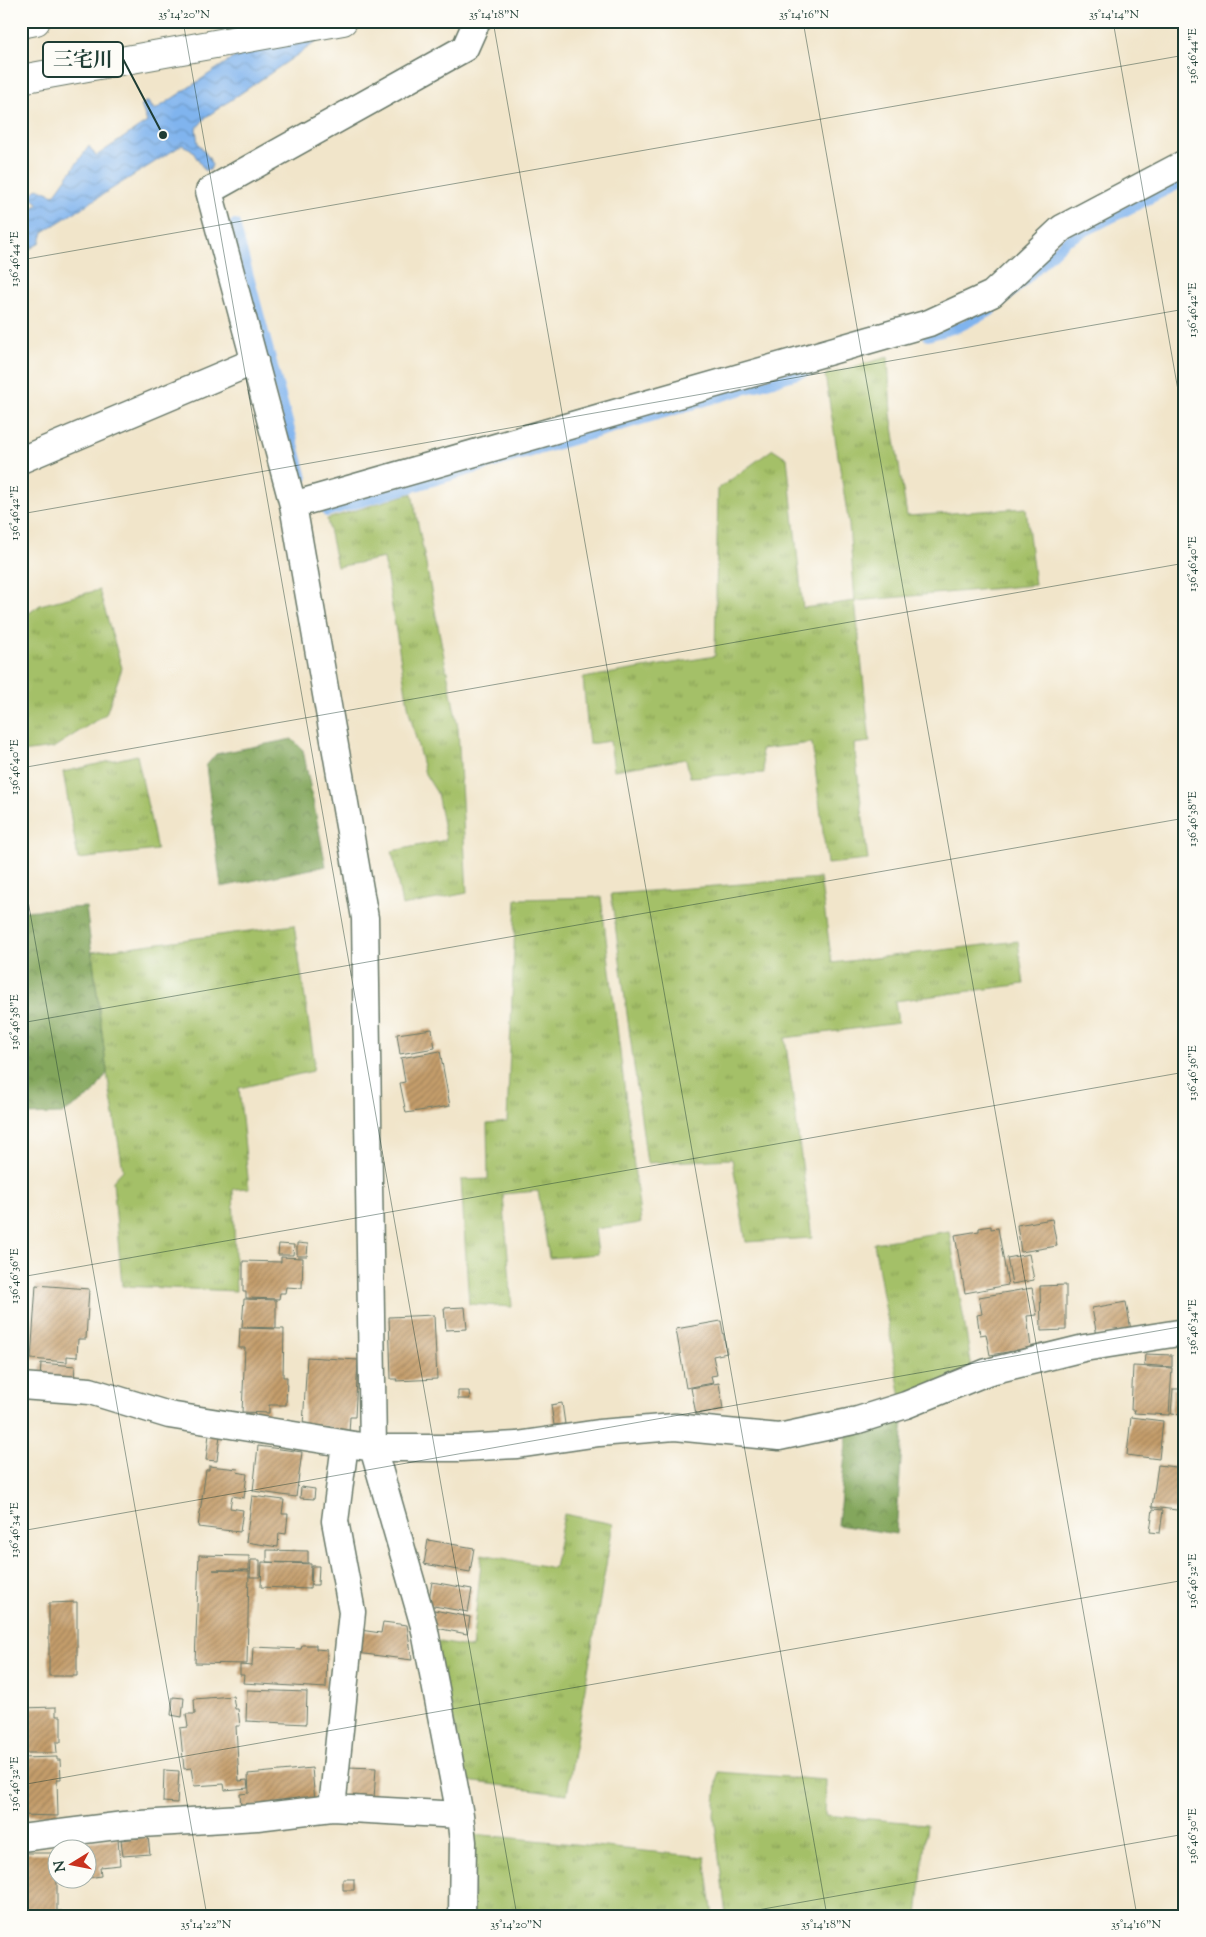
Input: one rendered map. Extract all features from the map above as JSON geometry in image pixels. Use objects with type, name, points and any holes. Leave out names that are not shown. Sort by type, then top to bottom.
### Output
[{"type":"main road","points":[[21,24],[36,21]]},
{"type":"main road","points":[[21,79],[343,21]]},
{"type":"street","points":[[462,1916],[463,1842],[460,1815],[424,1626],[373,1448],[364,918],[293,505],[209,191],[465,48],[477,21]]},
{"type":"street","points":[[293,505],[929,323],[992,294],[1062,228],[1185,163]]},
{"type":"street","points":[[21,460],[255,361]]},
{"type":"street","points":[[21,1386],[90,1391],[169,1415],[373,1448],[461,1448],[517,1445],[599,1433],[675,1427],[779,1436],[858,1420],[906,1405],[987,1372],[1084,1348],[1185,1332]]},
{"type":"street","points":[[332,1808],[352,1612],[335,1521],[345,1444]]},
{"type":"street","points":[[21,1838],[124,1825],[257,1817],[332,1808],[460,1815]]},
{"type":"green space","points":[[888,357],[891,414],[907,516],[1026,508],[1035,585],[855,601],[849,525],[825,375]]},
{"type":"green space","points":[[773,449],[787,458],[803,608],[855,601],[870,742],[854,744],[868,860],[827,864],[812,743],[761,749],[764,773],[690,777],[686,759],[614,770],[610,741],[589,744],[583,678],[715,656],[718,489]]},
{"type":"green space","points":[[412,493],[458,728],[467,893],[402,906],[392,851],[446,840],[437,793],[425,774],[409,711],[384,558],[337,567],[327,519]]},
{"type":"green space","points":[[99,590],[122,668],[106,714],[53,748],[21,752],[21,619],[40,605]]},
{"type":"green space","points":[[292,739],[303,750],[326,866],[221,887],[206,766],[216,754]]},
{"type":"green space","points":[[137,755],[157,850],[78,859],[63,772]]},
{"type":"green space","points":[[820,878],[832,963],[1018,941],[1024,984],[895,1001],[898,1023],[785,1038],[812,1238],[746,1242],[732,1159],[647,1163],[611,894]]},
{"type":"green space","points":[[601,897],[641,1223],[595,1229],[598,1254],[549,1258],[538,1191],[503,1194],[512,1307],[469,1304],[461,1180],[488,1179],[487,1124],[507,1122],[516,899]]},
{"type":"green space","points":[[86,907],[107,1073],[93,1094],[62,1114],[21,1115],[21,911]]},
{"type":"green space","points":[[294,925],[314,1059],[313,1071],[239,1088],[249,1188],[233,1189],[236,1291],[122,1286],[113,1181],[123,1170],[107,1073],[92,952]]},
{"type":"green space","points":[[949,1231],[972,1368],[901,1398],[874,1243]]},
{"type":"green space","points":[[904,1416],[896,1534],[838,1525],[847,1433]]},
{"type":"green space","points":[[564,1514],[613,1524],[567,1794],[467,1781],[435,1641],[472,1648],[482,1554],[554,1568]]},
{"type":"green space","points":[[718,1772],[826,1780],[825,1815],[927,1824],[917,1916],[726,1916],[714,1815]]},
{"type":"green space","points":[[473,1834],[705,1857],[713,1916],[473,1916]]},
{"type":"water","points":[[347,21],[206,117],[196,129],[198,143],[212,165],[210,170],[205,171],[191,149],[182,145],[43,232],[40,243],[21,254],[21,214],[39,204],[30,196],[38,188],[54,195],[89,146],[96,156],[147,122],[141,105],[147,101],[155,110],[251,46]]},
{"type":"building","points":[[432,1029],[435,1048],[400,1054],[397,1034]]},
{"type":"building","points":[[440,1051],[450,1106],[406,1113],[400,1083],[405,1082],[401,1058]]},
{"type":"building","points":[[1052,1219],[1057,1246],[1021,1252],[1017,1225]]},
{"type":"building","points":[[991,1226],[991,1229],[998,1228],[1008,1285],[965,1293],[955,1235],[979,1231],[979,1228]]},
{"type":"building","points":[[297,1243],[308,1244],[307,1256],[297,1256]]},
{"type":"building","points":[[279,1244],[294,1245],[293,1255],[278,1255]]},
{"type":"building","points":[[1029,1254],[1034,1280],[1012,1284],[1007,1258]]},
{"type":"building","points":[[281,1257],[303,1258],[302,1288],[286,1287],[285,1293],[280,1293],[279,1299],[246,1298],[246,1292],[243,1292],[243,1261],[281,1262]]},
{"type":"building","points":[[36,1285],[89,1289],[86,1339],[78,1339],[77,1357],[67,1356],[67,1362],[31,1359]]},
{"type":"building","points":[[1066,1285],[1066,1330],[1041,1331],[1040,1286]]},
{"type":"building","points":[[1032,1288],[1037,1315],[1027,1316],[1031,1348],[990,1355],[986,1334],[980,1335],[977,1315],[982,1314],[979,1297]]},
{"type":"building","points":[[244,1299],[276,1300],[276,1328],[242,1327]]},
{"type":"building","points":[[1126,1302],[1131,1330],[1097,1336],[1092,1308]]},
{"type":"building","points":[[465,1307],[467,1329],[446,1330],[444,1308]]},
{"type":"building","points":[[434,1315],[437,1379],[396,1381],[397,1379],[391,1379],[389,1317]]},
{"type":"building","points":[[721,1321],[727,1353],[713,1356],[717,1375],[711,1376],[713,1383],[686,1388],[676,1329]]},
{"type":"building","points":[[240,1328],[284,1329],[283,1377],[287,1377],[286,1405],[269,1405],[269,1413],[242,1412],[245,1348],[239,1348]]},
{"type":"building","points":[[1145,1354],[1172,1355],[1172,1367],[1144,1365]]},
{"type":"building","points":[[307,1357],[358,1360],[355,1417],[350,1417],[349,1433],[331,1432],[331,1427],[303,1426]]},
{"type":"building","points":[[41,1363],[75,1366],[74,1381],[40,1379]]},
{"type":"building","points":[[1133,1366],[1172,1368],[1169,1415],[1134,1413],[1135,1410],[1131,1410]]},
{"type":"building","points":[[719,1383],[723,1409],[696,1414],[691,1388]]},
{"type":"building","points":[[1173,1389],[1185,1389],[1184,1415],[1171,1414]]},
{"type":"building","points":[[458,1391],[469,1391],[470,1399],[458,1399]]},
{"type":"building","points":[[562,1403],[565,1424],[554,1425],[551,1405]]},
{"type":"building","points":[[1131,1417],[1163,1421],[1159,1459],[1127,1455]]},
{"type":"building","points":[[209,1434],[220,1435],[217,1461],[206,1460]]},
{"type":"building","points":[[258,1446],[302,1452],[296,1497],[253,1491]]},
{"type":"building","points":[[1158,1465],[1185,1468],[1185,1511],[1152,1507]]},
{"type":"building","points":[[209,1466],[238,1469],[237,1472],[247,1474],[244,1498],[232,1496],[230,1508],[243,1510],[240,1532],[198,1527],[206,1470],[209,1470]]},
{"type":"building","points":[[301,1487],[315,1489],[314,1499],[300,1498]]},
{"type":"building","points":[[252,1496],[284,1500],[282,1514],[288,1514],[286,1534],[279,1533],[278,1547],[246,1542]]},
{"type":"building","points":[[1153,1509],[1163,1510],[1160,1533],[1150,1532]]},
{"type":"building","points":[[428,1540],[474,1548],[470,1572],[424,1564]]},
{"type":"building","points":[[267,1550],[308,1551],[308,1563],[267,1562]]},
{"type":"building","points":[[199,1555],[249,1556],[249,1570],[213,1570],[249,1571],[247,1664],[195,1663]]},
{"type":"building","points":[[251,1560],[260,1560],[260,1577],[250,1577]]},
{"type":"building","points":[[262,1562],[311,1564],[310,1589],[261,1587]]},
{"type":"building","points":[[312,1566],[319,1566],[318,1585],[311,1585]]},
{"type":"building","points":[[432,1582],[472,1589],[468,1612],[428,1605]]},
{"type":"building","points":[[77,1602],[77,1676],[49,1676],[49,1603]]},
{"type":"building","points":[[434,1610],[470,1617],[467,1634],[431,1627]]},
{"type":"building","points":[[383,1622],[407,1625],[412,1660],[357,1653],[360,1630],[381,1633]]},
{"type":"building","points":[[302,1645],[316,1645],[316,1649],[327,1650],[326,1688],[243,1683],[244,1675],[240,1675],[240,1665],[252,1666],[253,1647],[301,1649]]},
{"type":"building","points":[[247,1690],[307,1692],[306,1724],[246,1721]]},
{"type":"building","points":[[233,1696],[235,1709],[238,1709],[240,1726],[236,1726],[239,1781],[247,1780],[248,1788],[225,1790],[224,1784],[194,1786],[191,1768],[184,1769],[180,1728],[188,1727],[186,1714],[195,1714],[194,1699]]},
{"type":"building","points":[[173,1697],[184,1698],[182,1717],[171,1715]]},
{"type":"building","points":[[56,1707],[56,1716],[61,1716],[61,1742],[56,1742],[57,1753],[21,1753],[21,1708]]},
{"type":"building","points":[[57,1757],[57,1760],[60,1760],[61,1779],[57,1779],[58,1816],[21,1815],[21,1758]]},
{"type":"building","points":[[347,1767],[376,1768],[374,1799],[346,1798]]},
{"type":"building","points":[[312,1768],[315,1801],[241,1808],[240,1794],[249,1793],[248,1774]]},
{"type":"building","points":[[164,1770],[179,1771],[177,1803],[163,1802]]},
{"type":"building","points":[[148,1837],[150,1854],[123,1856],[121,1840]]},
{"type":"building","points":[[118,1839],[120,1865],[100,1867],[101,1876],[98,1876],[98,1841]]},
{"type":"building","points":[[23,1853],[48,1853],[48,1890],[57,1890],[57,1911],[62,1911],[62,1916],[21,1916],[21,1860],[23,1859]]},
{"type":"building","points":[[343,1879],[354,1879],[354,1890],[343,1890]]},
{"type":"waterway","points":[[1004,300],[1066,241],[1185,181]]},
{"type":"waterway","points":[[235,224],[303,478]]},
{"type":"waterway","points":[[928,336],[959,327],[991,311]]},
{"type":"waterway","points":[[327,512],[815,369]]},
{"type":"place","name":"三宅川","points":[[163,135]]}]
